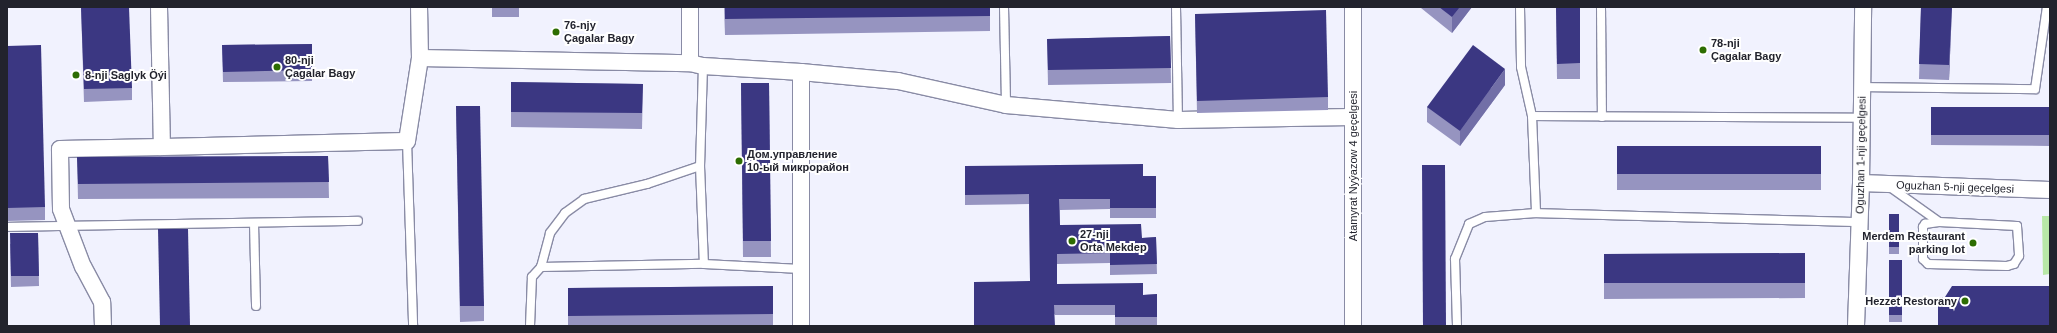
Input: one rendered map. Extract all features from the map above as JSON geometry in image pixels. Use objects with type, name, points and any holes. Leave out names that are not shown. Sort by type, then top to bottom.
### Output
[{"type":"street","points":[[160,7],[162,147]]},
{"type":"street","points":[[103,326],[102,302],[83,267],[66,227],[61,209],[60,149],[407,141],[420,58],[419,7]]},
{"type":"street","points":[[690,7],[697,64]]},
{"type":"street","name":"Atamyrat Nyýazow 4 geçelgesi","points":[[1353,7],[1353,326]]},
{"type":"street","name":"Oguzhan 1-nji geçelgesi","points":[[1856,326],[1861,183],[1863,7]]},
{"type":"street","points":[[420,58],[697,64],[801,72],[898,81],[1006,105],[1178,120],[1353,117]]},
{"type":"street","points":[[801,72],[801,326]]},
{"type":"street","name":"Oguzhan 5-nji geçelgesi","points":[[1861,183],[2050,190]]},
{"type":"lane","points":[[1004,7],[1006,105]]},
{"type":"lane","points":[[1176,7],[1178,120]]},
{"type":"lane","points":[[1520,7],[1520,66],[1532,116],[1536,212]]},
{"type":"lane","points":[[1601,7],[1602,117]]},
{"type":"lane","points":[[1862,87],[2035,88],[2048,7]]},
{"type":"lane","points":[[697,64],[704,264]]},
{"type":"lane","points":[[1532,116],[1861,118]]},
{"type":"lane","points":[[407,141],[413,326]]},
{"type":"lane","points":[[530,326],[532,277],[541,267],[550,233],[565,213],[584,199],[647,184],[700,166]]},
{"type":"lane","points":[[1886,185],[1939,222],[2017,226],[2019,256],[2014,264],[2007,266],[1928,264],[1923,259],[1923,227],[1925,224],[1939,222]]},
{"type":"lane","points":[[1457,326],[1455,259],[1469,224],[1485,217],[1536,212],[1859,222]]},
{"type":"lane","points":[[7,227],[254,224],[358,221]]},
{"type":"lane","points":[[254,224],[256,306]]},
{"type":"lane","points":[[541,267],[704,264],[801,269]]},
{"type":"green space","points":[[2042,216],[2050,216],[2050,274],[2043,275]]},
{"type":"building","points":[[81,7],[129,7],[132,88],[84,89]]},
{"type":"building","points":[[725,7],[990,7],[990,16],[725,19]]},
{"type":"building","points":[[1439,7],[1460,7],[1452,17]]},
{"type":"building","points":[[1556,7],[1580,7],[1580,63],[1557,64]]},
{"type":"building","points":[[1921,7],[1952,7],[1949,65],[1919,64]]},
{"type":"building","points":[[1326,10],[1328,97],[1197,101],[1195,14]]},
{"type":"building","points":[[1170,36],[1171,68],[1048,70],[1047,39]]},
{"type":"building","points":[[312,44],[312,70],[223,72],[222,45]]},
{"type":"building","points":[[41,45],[45,207],[7,208],[7,46]]},
{"type":"building","points":[[1473,45],[1505,69],[1460,131],[1427,107]]},
{"type":"building","points":[[511,82],[643,84],[642,113],[511,112]]},
{"type":"building","points":[[741,83],[769,83],[771,241],[743,241]]},
{"type":"building","points":[[456,106],[480,106],[484,306],[460,306]]},
{"type":"building","points":[[1931,107],[2050,107],[2050,135],[1931,135]]},
{"type":"building","points":[[1617,146],[1821,146],[1821,174],[1617,174]]},
{"type":"building","points":[[328,156],[329,182],[78,184],[77,157]]},
{"type":"building","points":[[1143,164],[1143,176],[1156,176],[1156,208],[1110,208],[1110,199],[1059,199],[1060,225],[1141,224],[1142,238],[1156,237],[1157,264],[1110,265],[1110,253],[1057,254],[1057,284],[1143,283],[1143,295],[1157,294],[1157,317],[1115,317],[1115,305],[1054,305],[1055,326],[974,326],[974,282],[1030,281],[1029,194],[965,195],[965,166]]},
{"type":"building","points":[[1422,165],[1445,165],[1446,326],[1423,326]]},
{"type":"building","points":[[1889,214],[1899,214],[1899,247],[1889,247]]},
{"type":"building","points":[[158,229],[188,229],[190,326],[160,326]]},
{"type":"building","points":[[10,233],[38,233],[39,276],[11,276]]},
{"type":"building","points":[[1805,253],[1805,283],[1604,283],[1604,254]]},
{"type":"building","points":[[1889,260],[1902,260],[1902,315],[1889,315]]},
{"type":"building","points":[[773,286],[773,314],[568,316],[568,288]]},
{"type":"building","points":[[1952,286],[2050,286],[2050,326],[1938,326],[1938,297],[1945,297]]},
{"type":"place","name":"76-njy Çagalar Bagy","points":[[556,32]]},
{"type":"place","name":"78-nji Çagalar Bagy","points":[[1703,50]]},
{"type":"place","name":"80-nji Çagalar Bagy","points":[[277,67]]},
{"type":"place","name":"8-nji Saglyk Öýi","points":[[76,75]]},
{"type":"place","name":"Дом.управление 10-ый микрорайон","points":[[739,161]]},
{"type":"place","name":"27-nji Orta Mekdep","points":[[1072,241]]},
{"type":"place","name":"Merdem Restaurant parking lot","points":[[1973,243]]},
{"type":"place","name":"Hezzet Restorany","points":[[1965,301]]}]
